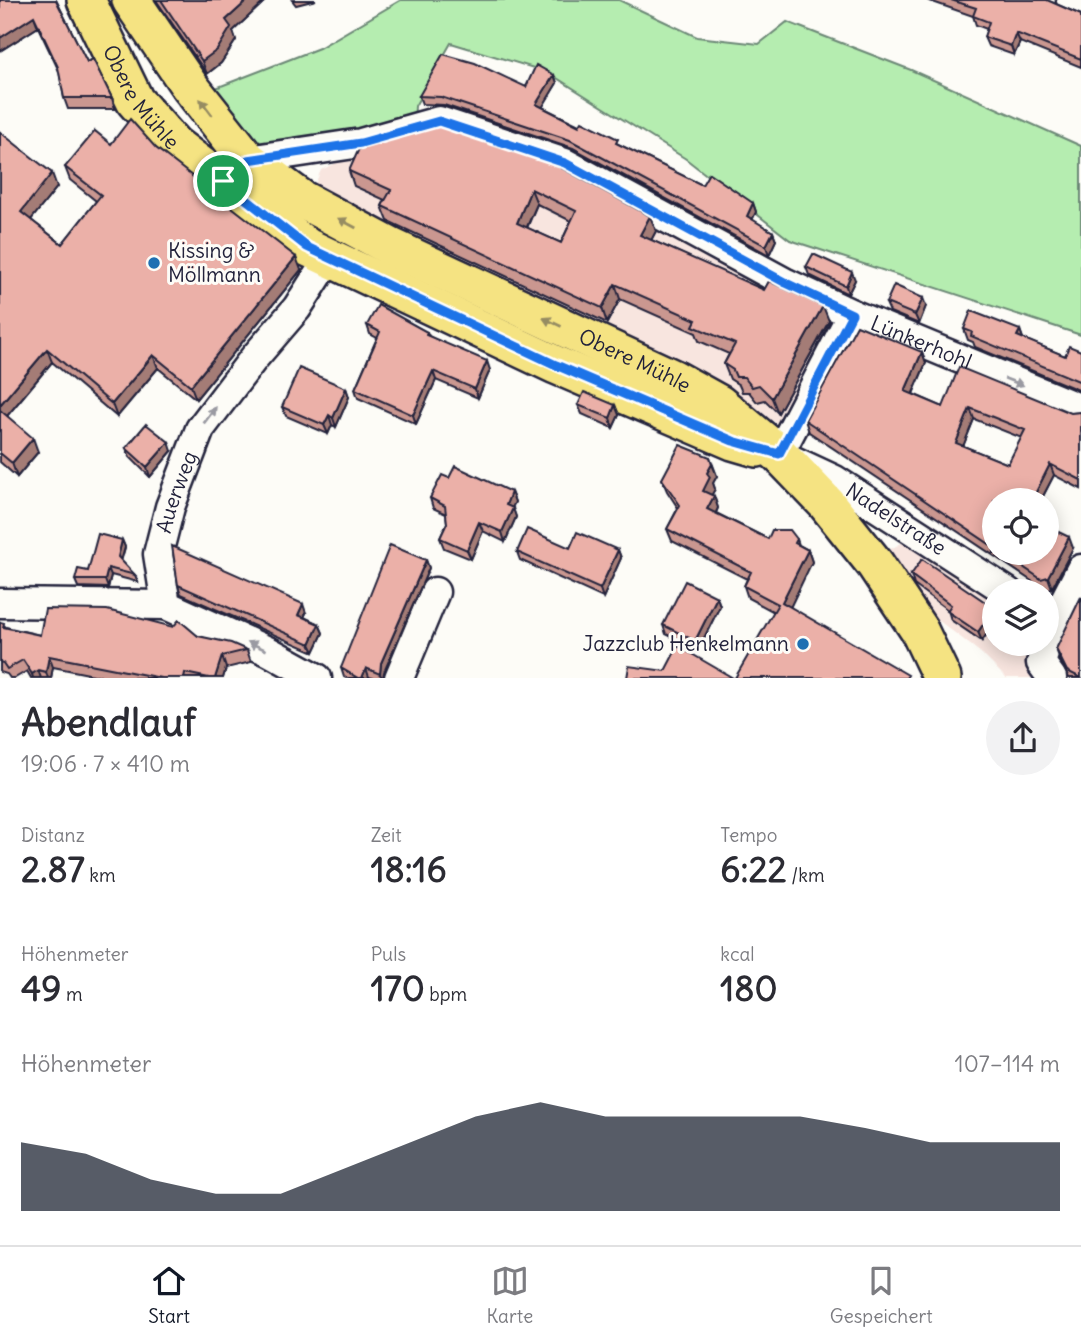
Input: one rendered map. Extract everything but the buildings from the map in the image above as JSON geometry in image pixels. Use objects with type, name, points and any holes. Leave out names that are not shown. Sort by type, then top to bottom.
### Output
[{"type":"main road","name":"Obere Mühle","points":[[86,0],[135,101],[174,145],[301,199],[391,247],[707,398],[779,454],[826,503],[875,564],[919,630],[942,678]]},
{"type":"main road","name":"Obere Mühle","points":[[131,0],[188,84],[235,171],[307,247],[556,365],[733,441],[779,454]]},
{"type":"street","points":[[1071,0],[1081,4]]},
{"type":"street","name":"Lünkerhohl","points":[[235,171],[361,143],[439,121],[565,163],[786,283],[852,314],[1081,409]]},
{"type":"street","name":"Auerweg","points":[[166,605],[158,554],[170,507],[200,429],[254,358],[297,308],[329,258]]},
{"type":"street","points":[[779,454],[852,314]]},
{"type":"street","name":"Nadelstraße","points":[[779,454],[835,480],[988,579]]},
{"type":"street","points":[[1059,604],[1081,569]]},
{"type":"street","points":[[399,678],[435,592]]},
{"type":"street","points":[[0,603],[166,605],[270,652],[317,678]]},
{"type":"street","points":[[1042,656],[1041,663],[1052,678]]},
{"type":"shaded area","points":[[372,147],[533,161],[841,317],[781,425],[313,189],[321,170]]},
{"type":"shaded area","points":[[909,539],[982,585],[982,654],[917,604],[887,551]]},
{"type":"shaded area","points":[[984,656],[1058,656],[1081,678],[1006,678]]},
{"type":"green space","points":[[401,0],[619,0],[697,37],[759,44],[787,22],[911,70],[1081,146],[1081,335],[790,240],[686,159],[547,72],[451,43],[415,106],[414,123],[256,155],[203,93],[319,48]]},
{"type":"place","name":"Kissing & Möllmann","points":[[154,263]]},
{"type":"place","name":"Jazzclub Henkelmann","points":[[803,644]]},
{"type":"route","points":[[439,121],[565,163],[786,283],[852,314],[779,454],[733,441],[556,365],[307,247],[223,181],[248,160],[361,143],[439,121]]}]
